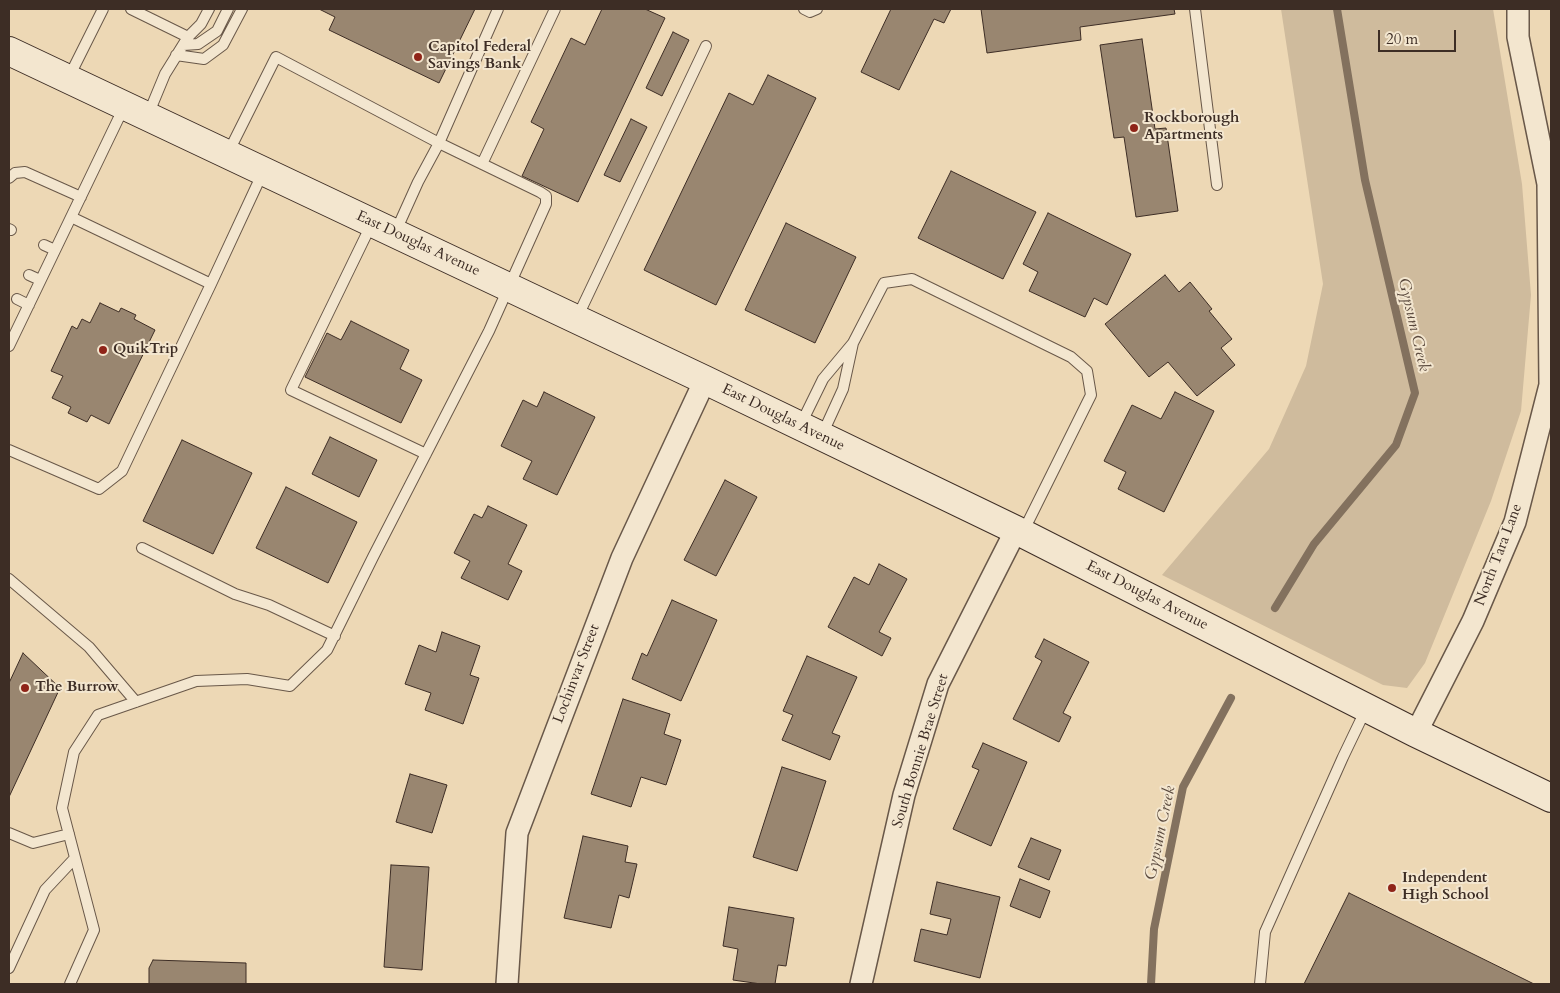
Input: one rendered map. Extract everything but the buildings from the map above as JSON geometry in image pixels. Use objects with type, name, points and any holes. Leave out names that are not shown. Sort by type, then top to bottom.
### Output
[{"type":"street","name":"North Tara Lane","points":[[1416,733],[1473,621],[1515,522],[1550,386],[1548,184],[1545,138],[1518,37],[1518,9]]},
{"type":"street","name":"East Douglas Avenue","points":[[9,51],[705,380],[1019,531],[1366,708],[1551,798]]},
{"type":"street","name":"Lochinvar Street","points":[[507,984],[517,833],[622,558],[705,380]]},
{"type":"street","name":"South Bonnie Brae Street","points":[[861,984],[904,795],[938,684],[1019,531]]},
{"type":"lane","points":[[68,79],[103,9]]},
{"type":"lane","points":[[9,346],[12,331],[29,305],[81,197],[136,111],[165,74],[186,40],[201,24],[209,9]]},
{"type":"lane","points":[[138,10],[186,40],[198,44],[217,31],[228,9]]},
{"type":"lane","points":[[176,56],[204,59],[223,46],[242,9]]},
{"type":"lane","points":[[426,454],[291,390],[384,228],[418,182],[439,143],[498,9]]},
{"type":"lane","points":[[482,164],[556,9]]},
{"type":"lane","points":[[804,9],[810,12],[817,9]]},
{"type":"lane","points":[[1194,9],[1217,185]]},
{"type":"lane","points":[[576,319],[706,46]]},
{"type":"lane","points":[[70,984],[94,930],[62,808],[74,752],[98,716],[196,681],[247,679],[290,686],[327,650],[488,331],[546,204],[546,196],[439,143],[276,57],[228,154]]},
{"type":"lane","points":[[9,450],[99,489],[122,472],[212,284],[263,171]]},
{"type":"lane","points":[[9,178],[15,173],[25,172],[81,197]]},
{"type":"lane","points":[[71,217],[212,284]]},
{"type":"lane","points":[[44,244],[55,250]]},
{"type":"lane","points":[[29,275],[40,280]]},
{"type":"lane","points":[[811,431],[823,379],[853,343],[884,283],[912,279],[1071,357],[1087,371],[1091,395],[1019,531]]},
{"type":"lane","points":[[17,299],[29,305]]},
{"type":"lane","points":[[811,431],[843,389],[853,343]]},
{"type":"lane","points":[[142,548],[235,594],[269,605],[335,636]]},
{"type":"lane","points":[[9,579],[89,647],[136,702]]},
{"type":"lane","points":[[1260,984],[1265,932],[1366,708]]},
{"type":"lane","points":[[9,833],[33,843],[69,834]]},
{"type":"lane","points":[[9,968],[45,890],[75,858]]},
{"type":"shaded area","points":[[1281,9],[1493,9],[1522,184],[1531,295],[1521,411],[1491,501],[1425,663],[1407,688],[1383,685],[1162,575],[1269,449],[1306,366],[1323,284]]},
{"type":"waterway","name":"Gypsum Creek","points":[[1275,608],[1314,544],[1396,445],[1415,393],[1365,180],[1337,9]]},
{"type":"waterway","name":"Gypsum Creek","points":[[1151,984],[1154,929],[1183,787],[1231,698]]},
{"type":"place","name":"Capitol Federal Savings Bank","points":[[418,57]]},
{"type":"place","name":"Rockborough Apartments","points":[[1134,128]]},
{"type":"place","name":"QuikTrip","points":[[103,350]]},
{"type":"place","name":"The Burrow","points":[[25,688]]},
{"type":"place","name":"Independent High School","points":[[1392,888]]}]
